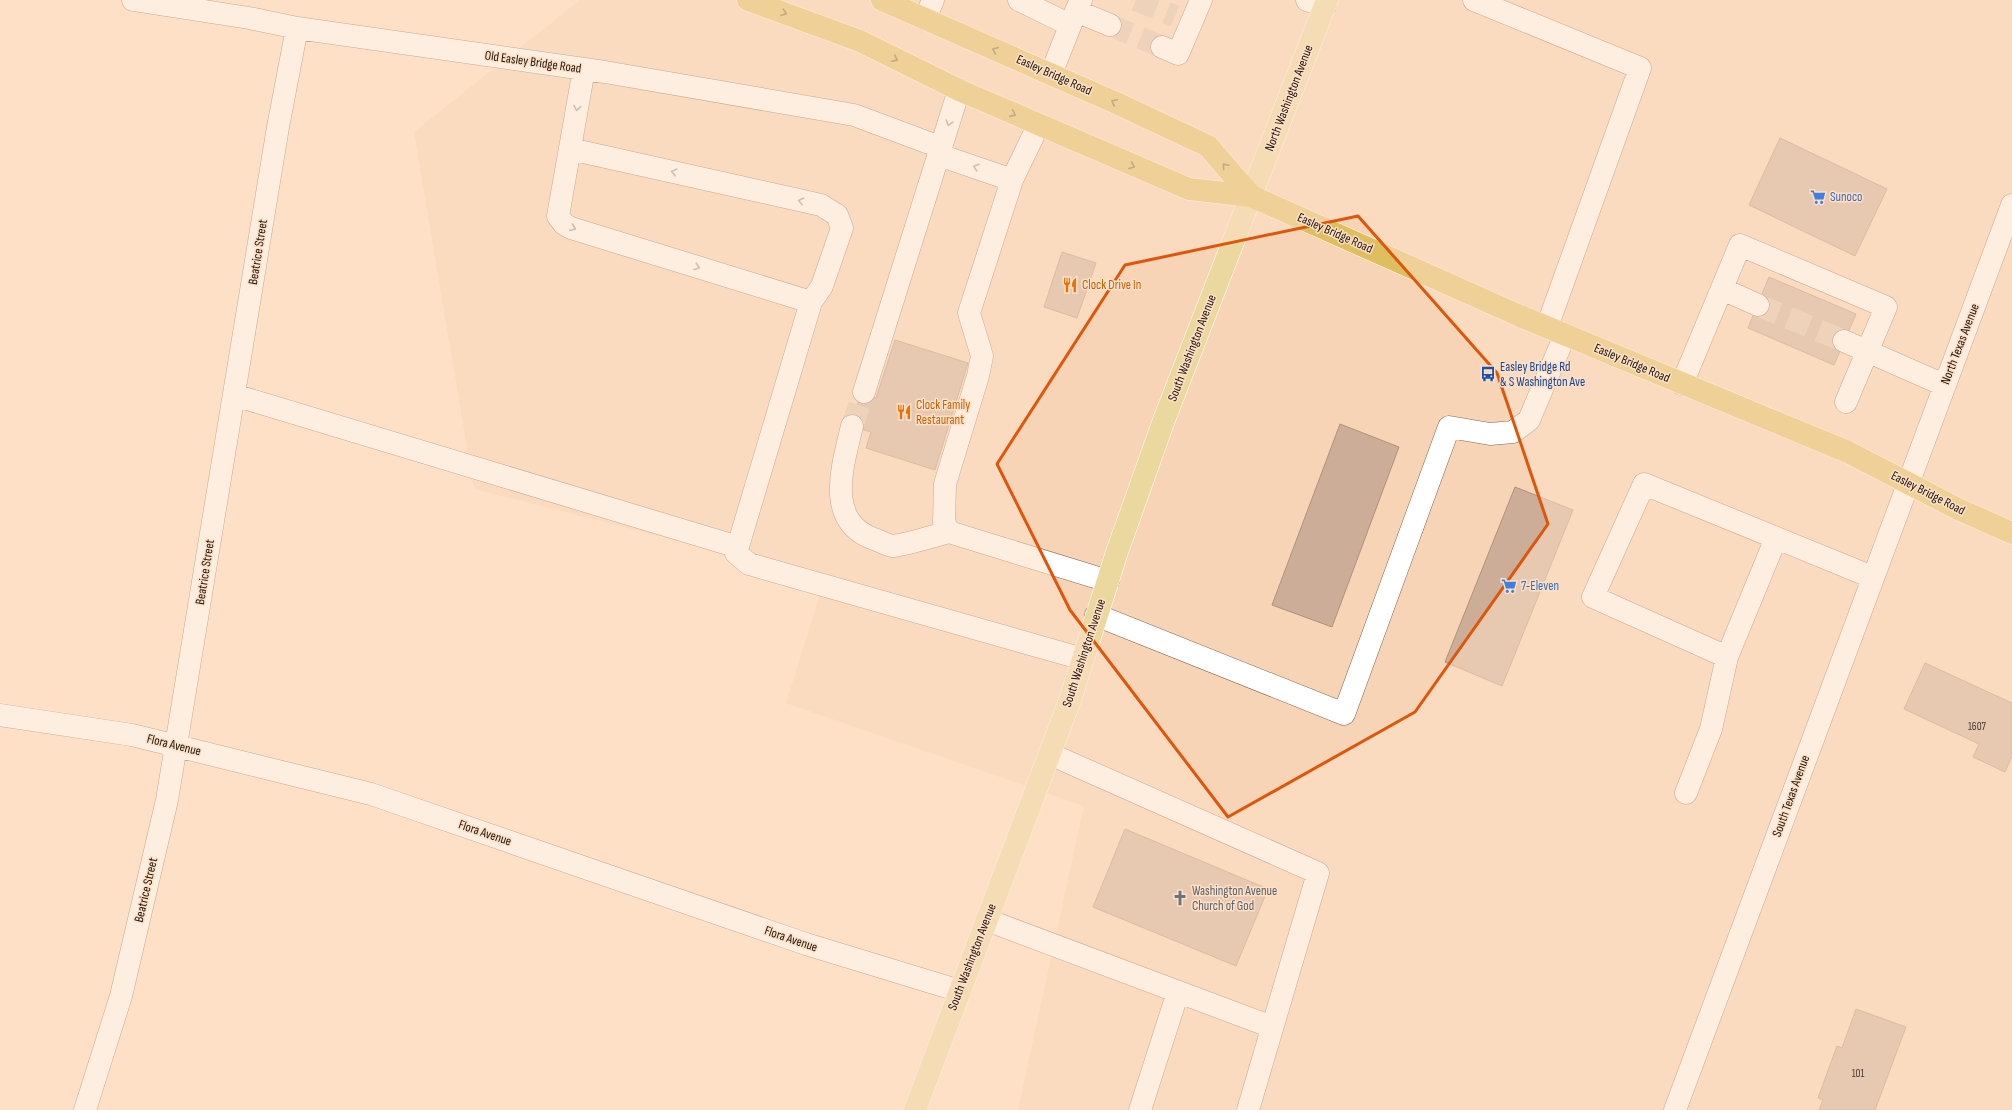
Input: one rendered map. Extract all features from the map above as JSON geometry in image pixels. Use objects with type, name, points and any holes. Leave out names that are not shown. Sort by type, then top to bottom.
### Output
[{"type":"highway","name":"Easley Bridge Road","points":[[748,0],[860,41],[959,90],[1038,126],[1189,189],[1251,196],[1556,331],[1848,452],[1958,509],[2012,533]]},
{"type":"highway","name":"Easley Bridge Road","points":[[882,0],[929,9],[1051,74],[1208,146],[1251,196]]},
{"type":"main road","name":"North Washington Avenue","points":[[1251,196],[1320,2]]},
{"type":"main road","name":"South Washington Avenue","points":[[915,1110],[1050,754],[1083,659],[1096,615],[1164,420],[1251,196]]},
{"type":"street","name":"Old Easley Bridge Road","points":[[133,0],[249,18],[297,28],[584,69],[854,115],[1012,180]]},
{"type":"street","points":[[1019,0],[1076,12],[1110,25]]},
{"type":"street","points":[[1162,47],[1178,54],[1183,19],[1201,0]]},
{"type":"street","points":[[1096,615],[1344,714],[1448,427],[1490,434],[1513,432],[1529,420],[1640,68],[1474,0]]},
{"type":"street","points":[[1051,74],[1076,12]]},
{"type":"street","name":"Beatrice Street","points":[[85,1110],[121,996],[167,800],[278,127],[297,28]]},
{"type":"street","points":[[584,69],[558,216],[564,224],[571,228],[811,302]]},
{"type":"street","points":[[864,392],[934,149],[959,90]]},
{"type":"street","points":[[949,532],[944,522],[945,484],[978,376],[982,356],[969,313],[1012,180],[1038,126]]},
{"type":"street","points":[[570,149],[821,205],[836,215],[842,228],[822,286],[811,302],[736,553],[749,564],[1083,659]]},
{"type":"street","name":"North Texas Avenue","points":[[1907,483],[2012,205]]},
{"type":"street","points":[[1682,384],[1740,245],[1886,307],[1846,402]]},
{"type":"street","points":[[1722,289],[1758,305]]},
{"type":"street","points":[[1844,342],[1944,385]]},
{"type":"street","points":[[234,395],[738,547]]},
{"type":"street","points":[[852,426],[841,474],[840,498],[849,520],[864,536],[892,546],[949,532],[1108,581]]},
{"type":"street","name":"South Texas Avenue","points":[[1675,1110],[1907,483]]},
{"type":"street","points":[[1727,657],[1594,597],[1644,484],[1872,577]]},
{"type":"street","points":[[1686,793],[1711,729],[1727,657],[1776,538]]},
{"type":"street","name":"Flora Avenue","points":[[0,715],[132,735],[372,794],[806,944],[960,991]]},
{"type":"street","points":[[1050,754],[1318,873],[1248,1110]]},
{"type":"street","points":[[986,920],[1272,1027]]},
{"type":"street","points":[[1140,1110],[1178,992]]},
{"type":"highlighted area","points":[[1358,216],[1497,373],[1548,524],[1415,712],[1228,817],[1070,610],[997,464],[1125,265]]},
{"type":"shaded area","points":[[580,0],[2012,0],[2012,1110],[1018,1110],[1084,806],[786,703],[825,578],[474,489],[414,132]]},
{"type":"building","name":"Sunoco","points":[[1780,138],[1887,189],[1855,256],[1749,205]]},
{"type":"building","name":"Clock Drive In","points":[[1062,252],[1096,263],[1077,318],[1044,307]]},
{"type":"building","points":[[1769,277],[1856,314],[1834,365],[1748,328]]},
{"type":"building","name":"Clock Family Restaurant","points":[[895,340],[968,363],[935,470],[866,448],[871,432],[851,426],[861,393],[876,398]]},
{"type":"building","points":[[1340,424],[1399,447],[1332,627],[1272,605]]},
{"type":"building","name":"7-Eleven","points":[[1515,487],[1573,510],[1502,686],[1445,662]]},
{"type":"building","points":[[1925,663],[2012,703],[2012,756],[2005,772],[1973,757],[1979,744],[1904,709]]},
{"type":"building","name":"Washington Avenue Church of God","points":[[1125,829],[1268,889],[1236,966],[1093,907]]},
{"type":"building","points":[[1856,1009],[1906,1027],[1875,1110],[1819,1110],[1823,1100],[1818,1098],[1837,1046],[1842,1048]]},
{"type":"tunnel","points":[[1136,0],[1175,16]]},
{"type":"tunnel","points":[[1110,25],[1162,47]]},
{"type":"tunnel","points":[[1758,305],[1844,341]]},
{"type":"tunnel","points":[[852,426],[864,392]]},
{"type":"place","name":"Sunoco","points":[[1818,197]]},
{"type":"place","name":"Clock Drive In","points":[[1070,285]]},
{"type":"place","name":"Easley Bridge Rd & S Washington Ave","points":[[1488,374]]},
{"type":"place","name":"Clock Family Restaurant","points":[[904,412]]},
{"type":"place","name":"7-Eleven","points":[[1509,586]]},
{"type":"place","name":"Washington Avenue Church of God","points":[[1180,898]]}]
